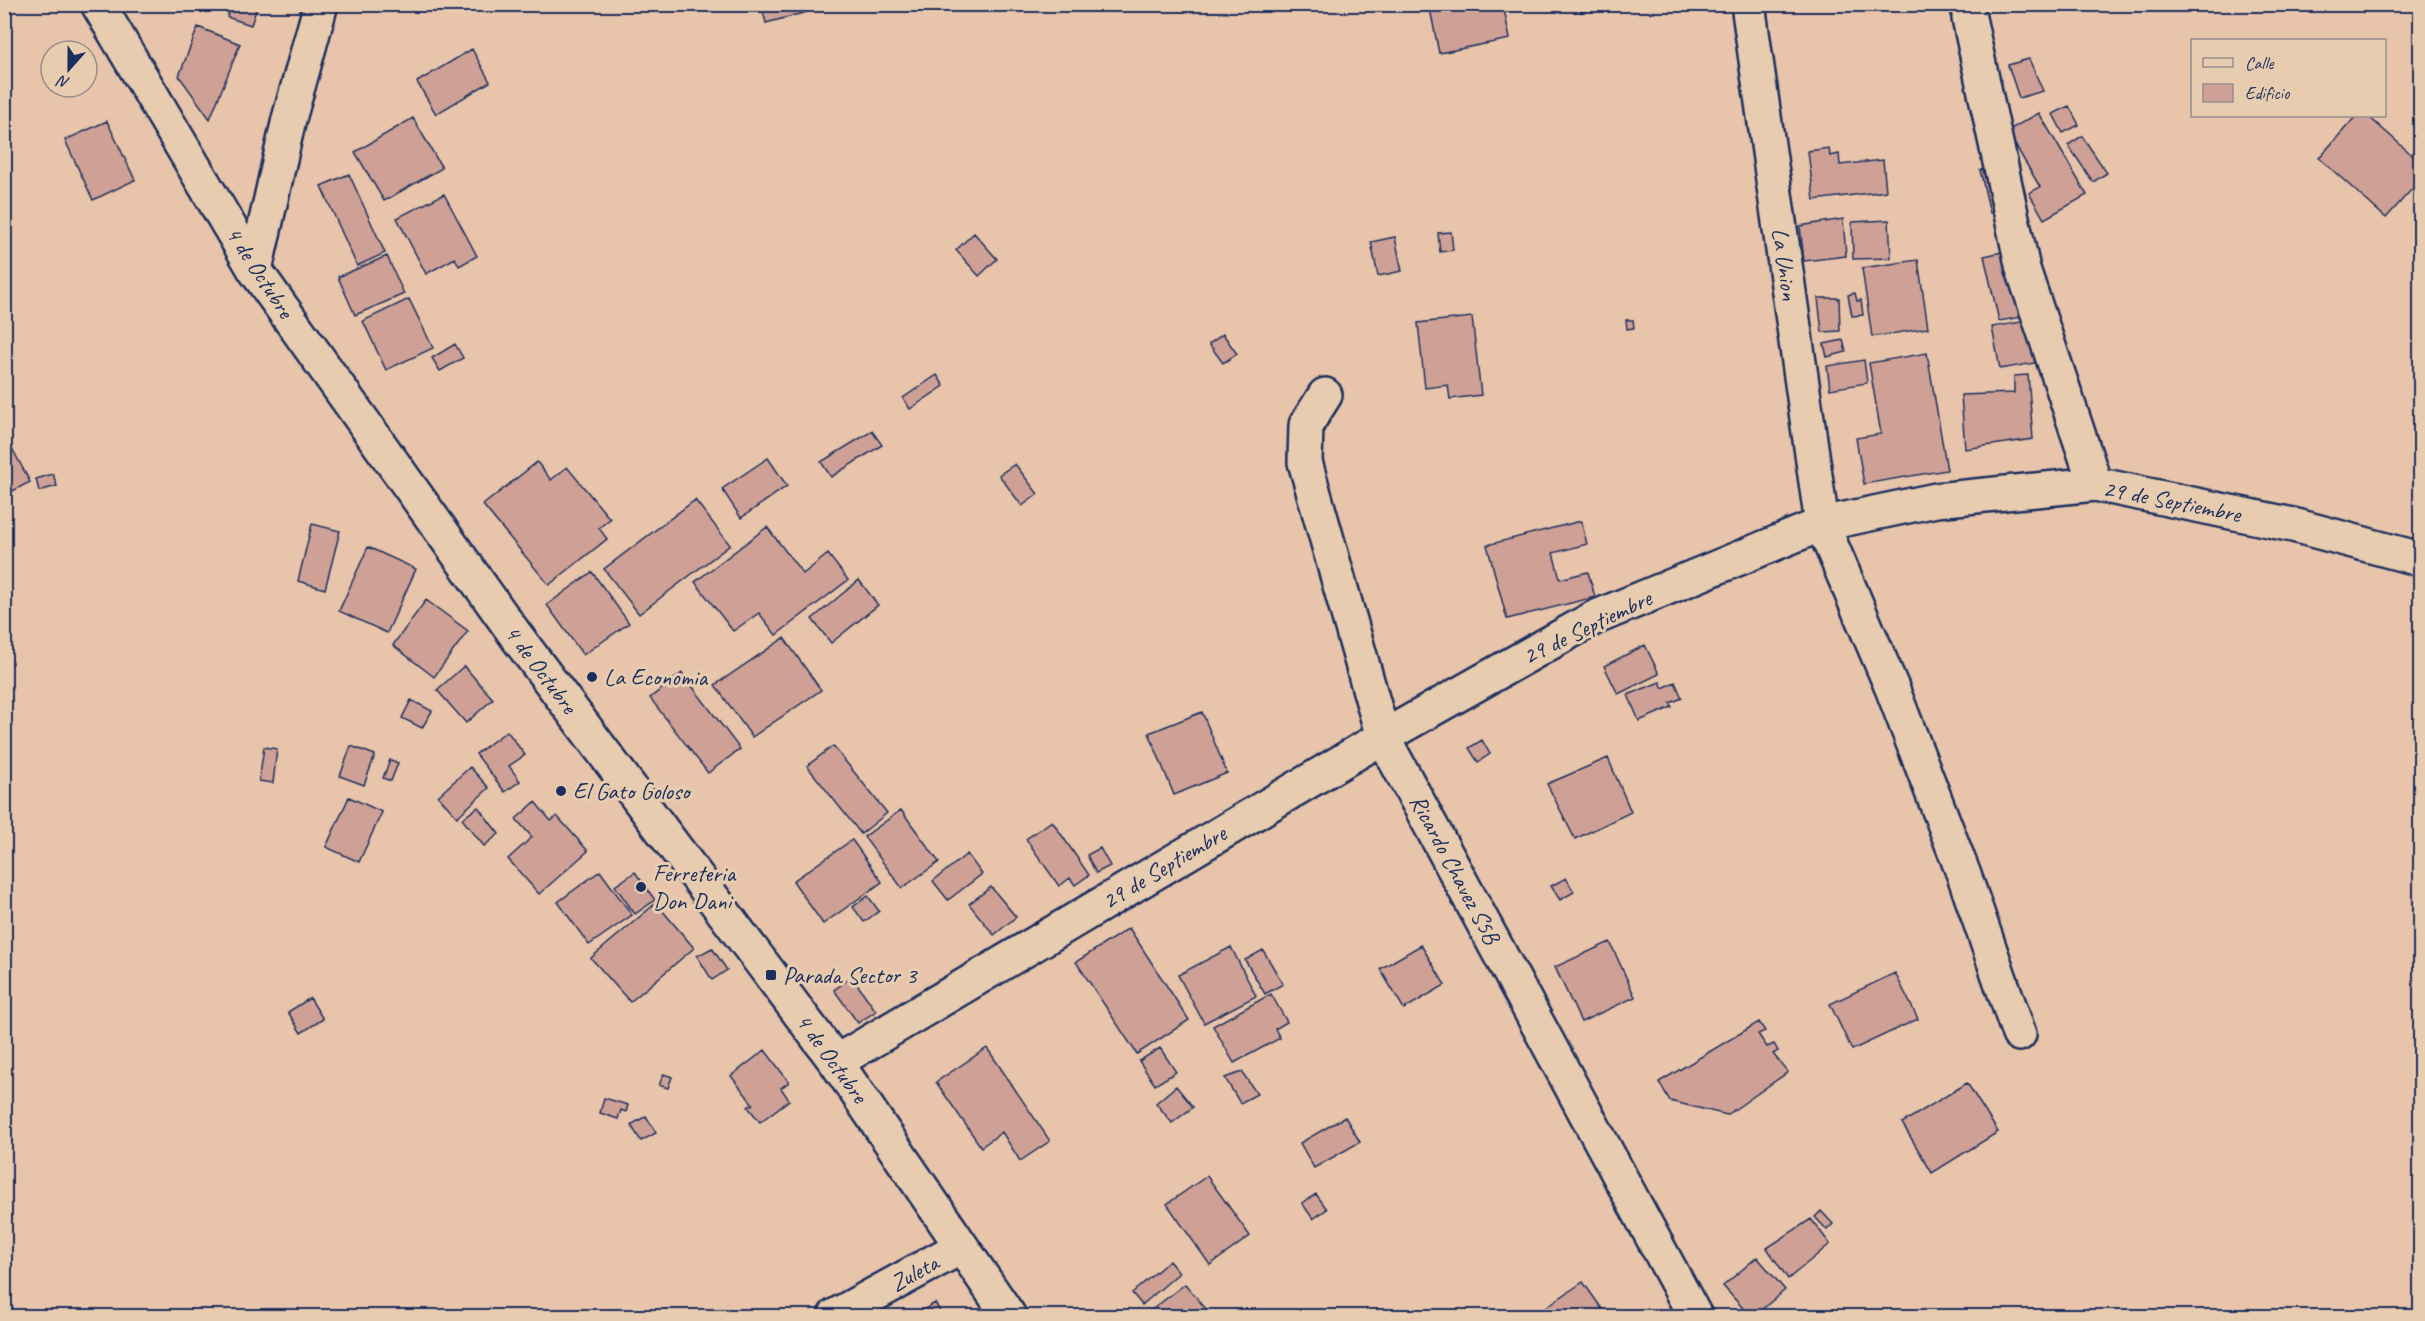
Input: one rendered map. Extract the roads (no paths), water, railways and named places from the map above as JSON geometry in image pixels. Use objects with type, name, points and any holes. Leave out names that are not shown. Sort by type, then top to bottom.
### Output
[{"type":"street","name":"4 de Octubre","points":[[98,4],[255,270],[517,637],[836,1062],[1009,1317]]},
{"type":"street","points":[[255,270],[289,119],[321,4]]},
{"type":"street","name":"La Union","points":[[1748,4],[1822,524],[1892,688],[1947,831],[2019,1034]]},
{"type":"street","points":[[1969,18],[2023,269],[2095,484]]},
{"type":"street","name":"Ricardo Chavez S5B","points":[[1325,395],[1306,426],[1305,462],[1383,737],[1695,1317]]},
{"type":"street","name":"29 de Septiembre","points":[[836,1062],[1383,737],[1594,618],[1822,524],[1936,500],[2095,484],[2293,525],[2421,559]]},
{"type":"street","name":"Zuleta","points":[[835,1317],[961,1247]]},
{"type":"place","name":"La Economia","points":[[592,677]]},
{"type":"place","name":"El Gato Goloso","points":[[561,791]]},
{"type":"place","name":"Ferreteria Don Dani","points":[[641,887]]},
{"type":"place","name":"Parada Sector 3","points":[[771,975]]}]
